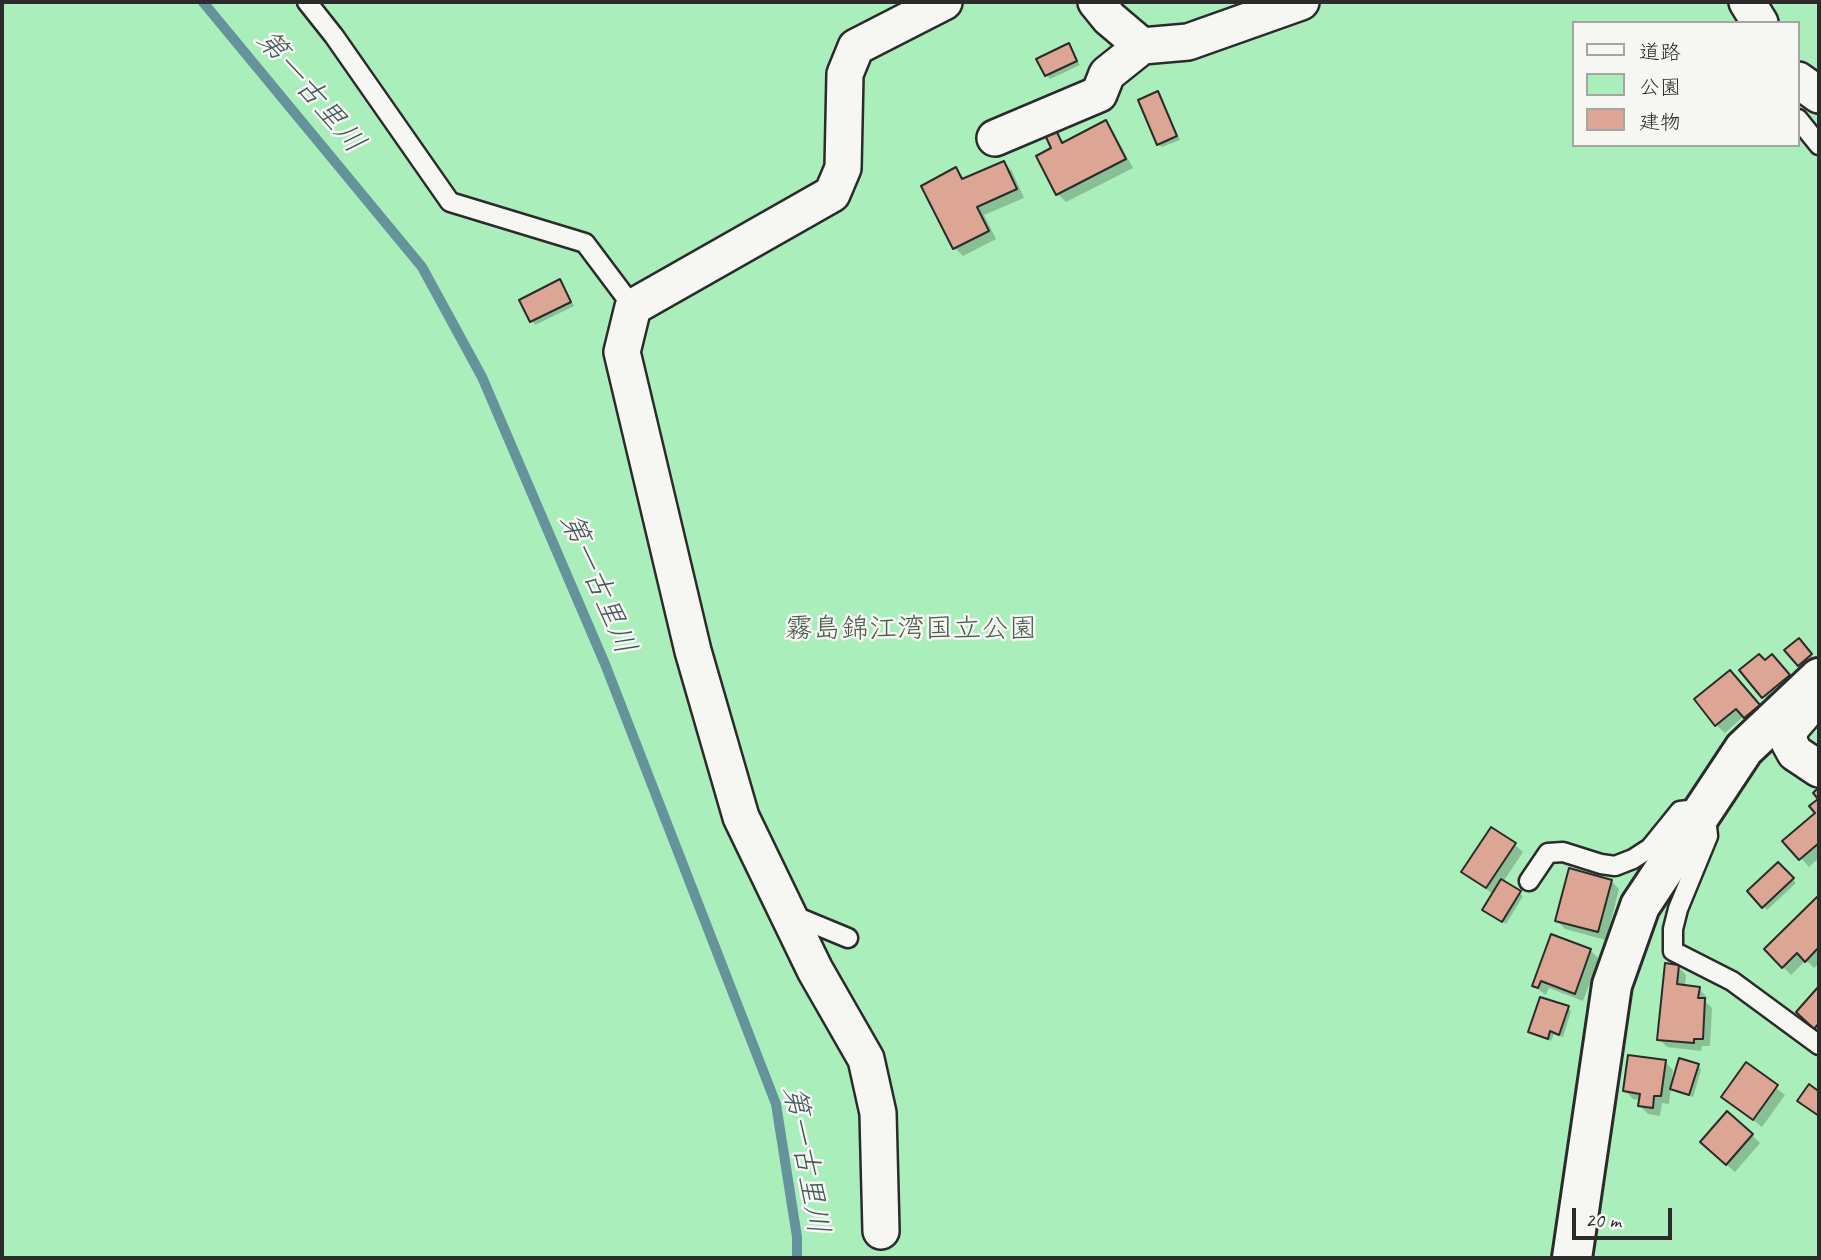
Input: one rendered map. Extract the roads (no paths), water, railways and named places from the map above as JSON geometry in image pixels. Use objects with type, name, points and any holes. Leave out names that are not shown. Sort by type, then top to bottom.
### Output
[{"type":"street","points":[[881,1231],[878,1113],[866,1059],[815,970],[741,817],[693,651],[622,352],[633,307],[832,194],[843,168],[845,74],[856,47],[944,2]]},
{"type":"street","points":[[1097,2],[1109,18],[1142,46]]},
{"type":"street","points":[[995,138],[1099,93],[1107,74],[1142,46],[1188,42],[1301,2]]},
{"type":"street","points":[[1747,2],[1759,21]]},
{"type":"street","points":[[1800,81],[1819,95]]},
{"type":"street","points":[[1807,689],[1803,714],[1790,729],[1789,742],[1795,753],[1819,769]]},
{"type":"street","points":[[1572,1258],[1612,985],[1640,906],[1744,749],[1807,689]]},
{"type":"lane","points":[[307,2],[334,36],[450,202],[585,243],[633,307]]},
{"type":"lane","points":[[1800,121],[1819,145]]},
{"type":"lane","points":[[1529,881],[1548,853],[1563,852],[1615,866],[1633,859],[1650,848],[1680,811],[1705,808],[1708,836],[1678,909],[1673,929],[1673,951],[1732,981],[1819,1045]]},
{"type":"lane","points":[[787,913],[848,939]]},
{"type":"waterway","name":"第一古里川","points":[[203,2],[422,267],[482,377],[605,664],[776,1104],[797,1237],[797,1258]]},
{"type":"park label","name":"霧島錦江湾国立公園","points":[[911,630]]}]
